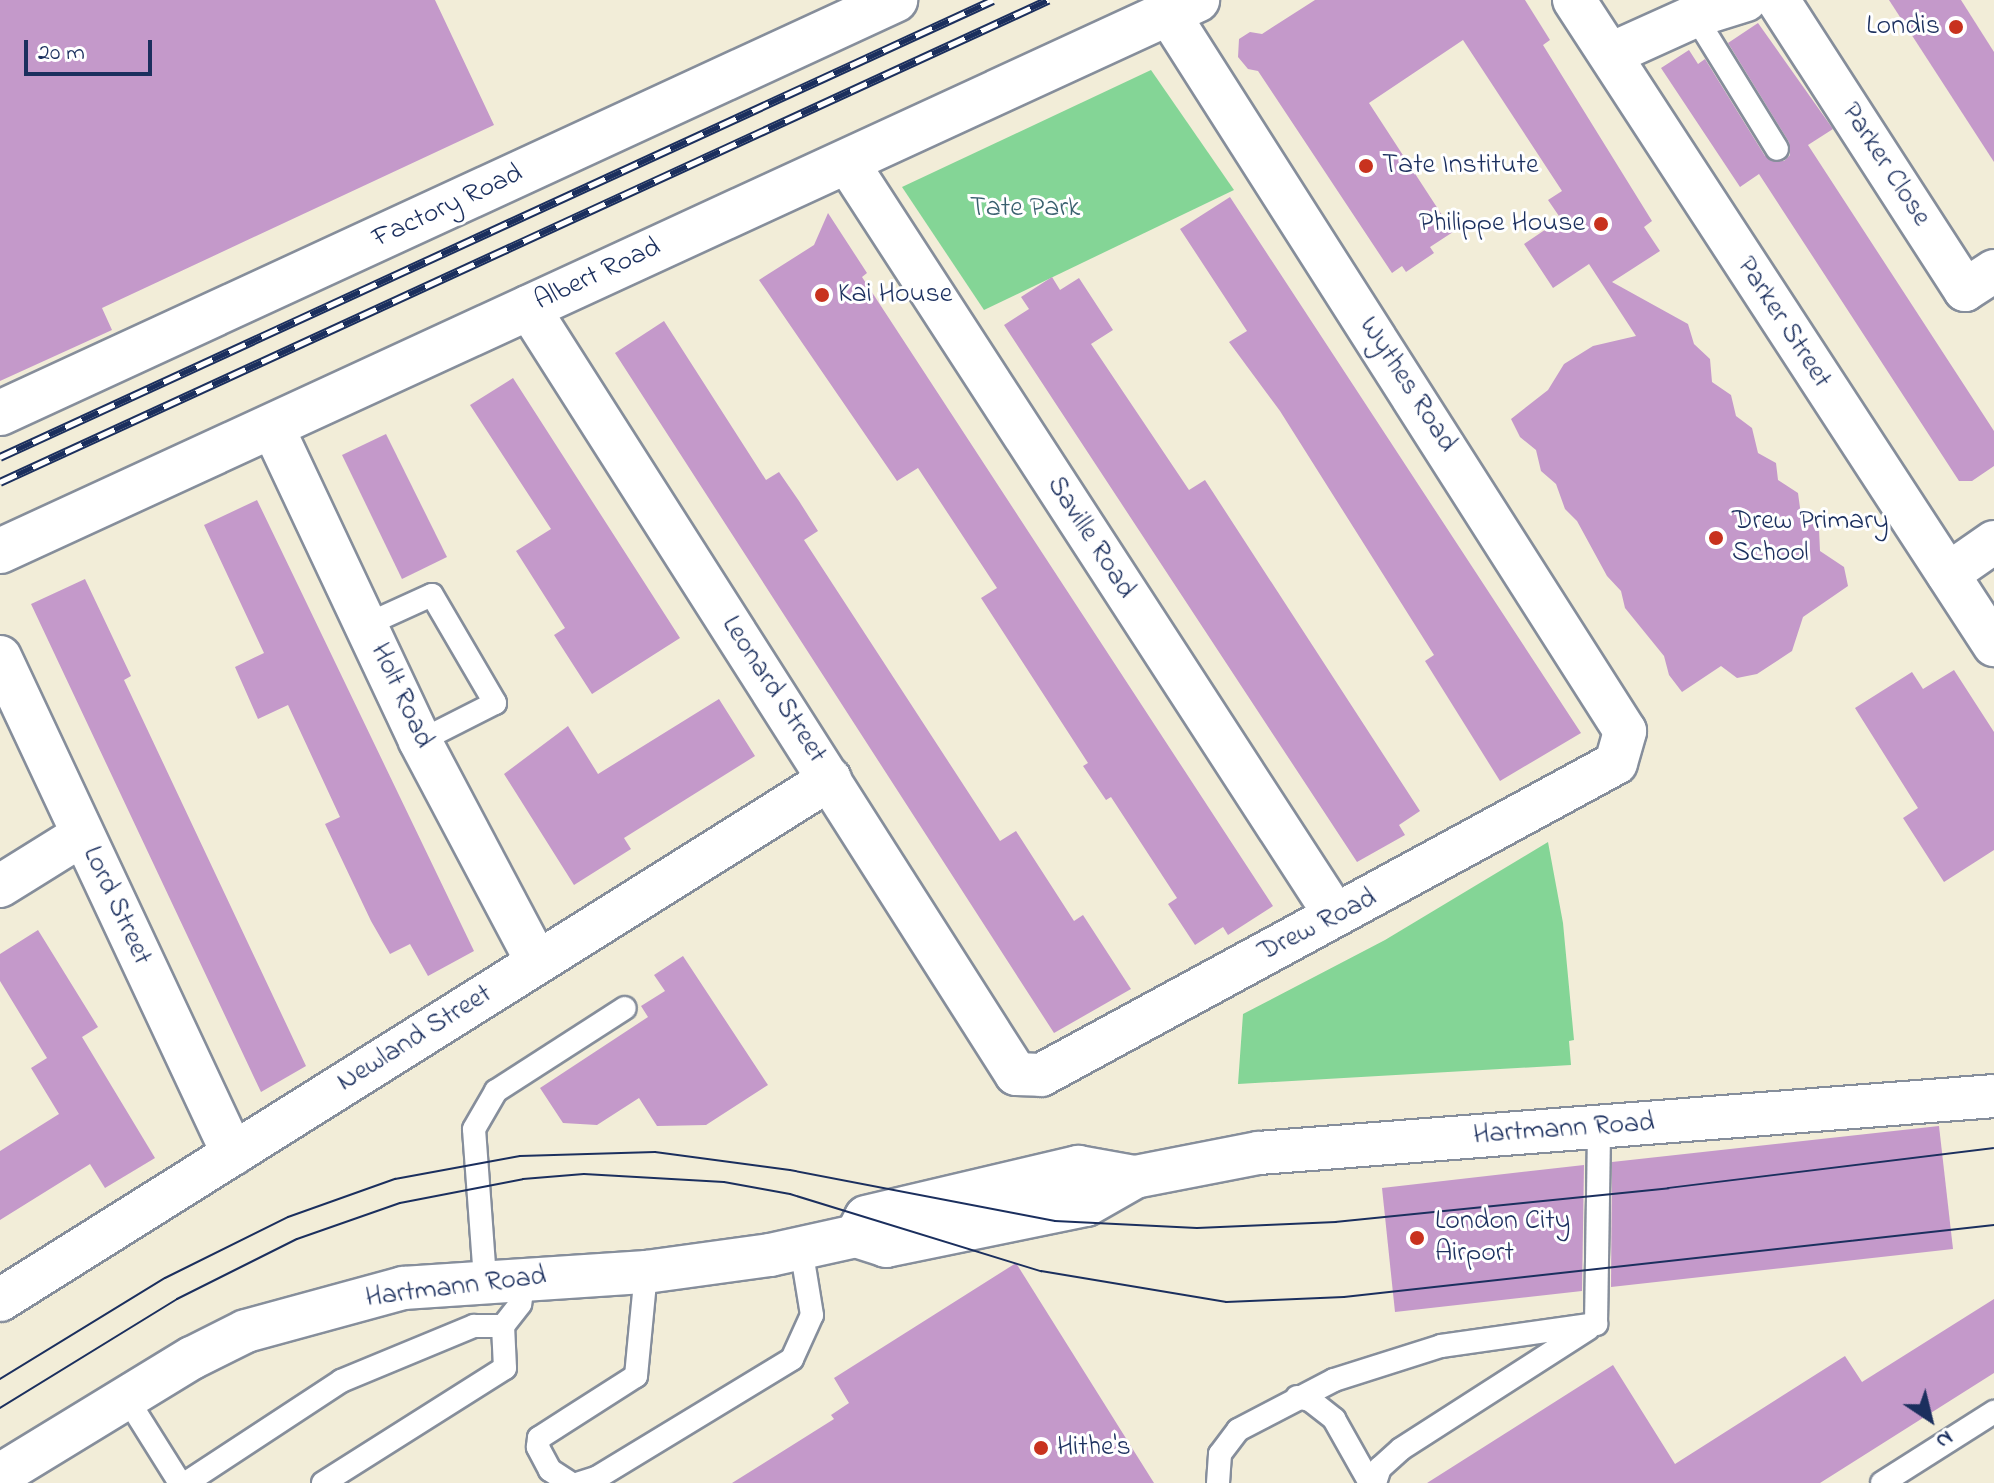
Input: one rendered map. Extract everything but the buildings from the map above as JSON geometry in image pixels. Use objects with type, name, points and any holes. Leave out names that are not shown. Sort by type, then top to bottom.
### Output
[{"type":"main road","name":"Factory Road","points":[[0,413],[895,0]]},
{"type":"main road","name":"Albert Road","points":[[0,551],[1182,7]]},
{"type":"street","name":"Parker Street","points":[[1574,0],[1994,645]]},
{"type":"street","points":[[1611,54],[1695,16],[1746,0]]},
{"type":"street","name":"Parker Close","points":[[1790,4],[1965,290],[1994,271]]},
{"type":"street","name":"Wythes Road","points":[[1182,7],[1625,731],[1616,763]]},
{"type":"street","name":"Saville Road","points":[[847,162],[1334,913]]},
{"type":"street","name":"Leonard Street","points":[[528,307],[1016,1074]]},
{"type":"street","name":"Holt Road","points":[[272,426],[368,624],[420,741],[537,962]]},
{"type":"street","points":[[1948,574],[1994,542]]},
{"type":"street","name":"Lord Street","points":[[0,657],[233,1154]]},
{"type":"street","name":"Drew Road","points":[[1016,1074],[1041,1075],[1334,913],[1356,908],[1616,763]]},
{"type":"street","name":"Newland Street","points":[[0,1300],[830,779]]},
{"type":"street","points":[[0,886],[82,835]]},
{"type":"street","name":"Hartmann Road","points":[[0,1475],[126,1397],[246,1331],[308,1310],[403,1288],[505,1278],[646,1272],[801,1248],[856,1236],[886,1246],[1086,1205],[1135,1177],[1274,1152],[1994,1096]]},
{"type":"lane","points":[[1695,16],[1777,149]]},
{"type":"lane","points":[[368,624],[432,595],[495,703],[420,741]]},
{"type":"lane","points":[[323,1483],[505,1368],[503,1326],[520,1304],[505,1278],[474,1129],[496,1091],[625,1008]]},
{"type":"lane","points":[[1596,1324],[1599,1128]]},
{"type":"lane","points":[[646,1272],[636,1376],[539,1438],[542,1456],[565,1482],[598,1477],[792,1359],[811,1329],[812,1315],[801,1248]]},
{"type":"lane","points":[[1218,1483],[1216,1467],[1226,1443],[1252,1420],[1297,1397],[1428,1349],[1596,1324]]},
{"type":"lane","points":[[1373,1483],[1380,1468],[1401,1449],[1596,1324]]},
{"type":"lane","points":[[126,1397],[183,1483],[341,1381],[474,1326],[503,1326]]},
{"type":"lane","points":[[1297,1397],[1310,1400],[1334,1419],[1373,1483]]},
{"type":"lane","points":[[1882,1483],[1994,1412]]},
{"type":"green space","name":"Tate Park","points":[[1151,70],[1234,190],[984,310],[902,187]]},
{"type":"green space","points":[[1548,842],[1563,923],[1574,1040],[1569,1041],[1571,1065],[1238,1084],[1243,1014],[1385,940]]},
{"type":"tram line","points":[[0,1379],[165,1278],[288,1217],[395,1179],[520,1156],[655,1152],[790,1170],[1055,1221],[1197,1228],[1336,1222],[1668,1188],[1994,1148]]},
{"type":"tram line","points":[[0,1408],[177,1299],[297,1239],[400,1203],[523,1179],[584,1174],[724,1182],[790,1194],[1041,1271],[1226,1302],[1344,1297],[1994,1225]]},
{"type":"railway","points":[[0,457],[993,0]]},
{"type":"railway","points":[[0,482],[1048,0]]},
{"type":"place","name":"Londis","points":[[1956,27]]},
{"type":"place","name":"Tate Institute","points":[[1366,166]]},
{"type":"place","name":"Philippe House","points":[[1601,224]]},
{"type":"place","name":"Kai House","points":[[822,295]]},
{"type":"place","name":"Drew Primary School","points":[[1716,538]]},
{"type":"place","name":"London City Airport","points":[[1417,1238]]},
{"type":"place","name":"Hithe's","points":[[1041,1448]]}]
